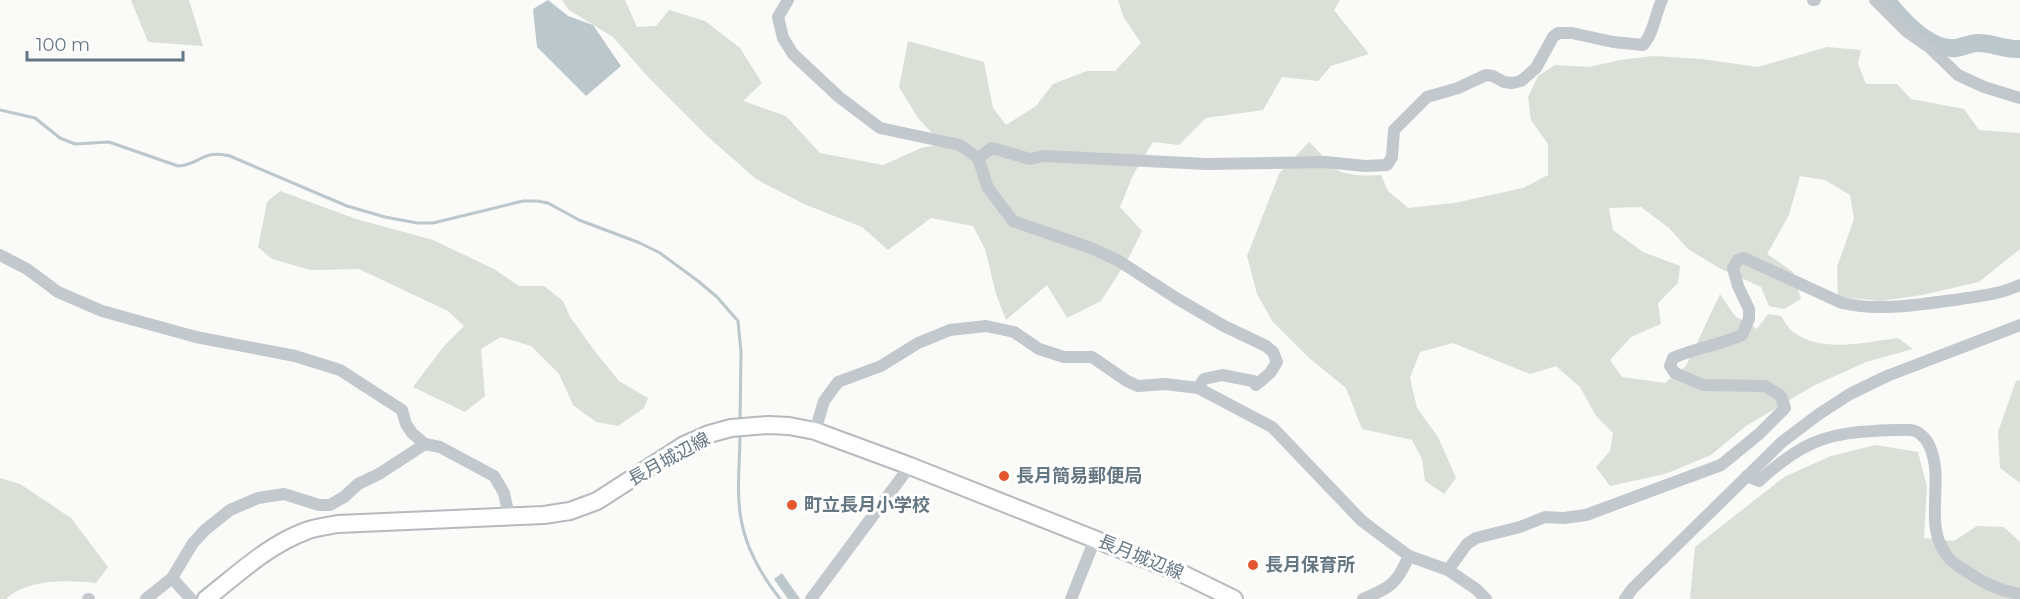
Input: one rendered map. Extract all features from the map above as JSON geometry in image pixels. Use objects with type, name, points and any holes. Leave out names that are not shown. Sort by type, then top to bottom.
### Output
[{"type":"main road","name":"長月城辺線","points":[[207,599],[281,542],[308,530],[338,524],[544,515],[570,511],[597,501],[684,446],[709,434],[731,428],[768,425],[814,431],[910,466],[1095,538],[1185,575],[1234,599]]},
{"type":"street","points":[[788,0],[778,17],[783,38],[793,54],[839,97],[880,128],[960,145],[978,158],[988,188],[1013,221],[1091,248],[1119,261],[1195,309],[1266,346],[1273,352],[1277,362],[1270,373],[1256,385],[1253,381],[1222,375],[1204,379],[1198,388]]},
{"type":"street","points":[[978,158],[992,148],[1030,159],[1044,156],[1207,164],[1326,162],[1365,166],[1387,165],[1392,157],[1394,130],[1427,97],[1458,88],[1486,75],[1504,82],[1521,81],[1536,68],[1553,37],[1558,33],[1572,33],[1613,42],[1643,45],[1649,38],[1654,16],[1662,0]]},
{"type":"street","points":[[1875,0],[1906,31],[1929,47],[1958,75],[1984,87],[2020,98]]},
{"type":"street","points":[[0,255],[27,269],[58,292],[102,311],[196,337],[295,356],[340,370],[402,410],[406,424],[412,433],[425,444],[440,447],[494,476],[504,493],[509,516]]},
{"type":"street","points":[[1448,570],[1467,544],[1476,538],[1520,527],[1545,517],[1564,518],[1586,515],[1721,465],[1759,434],[1785,408],[1781,396],[1765,386],[1703,385],[1675,373],[1670,366],[1673,358],[1687,352],[1725,343],[1742,335],[1749,319],[1749,309],[1738,286],[1734,268],[1738,260],[1744,258],[1842,303],[1873,308],[1932,303],[1998,293],[2020,285]]},
{"type":"street","points":[[1625,599],[1782,442],[1819,414],[1850,394],[1887,376],[2020,325]]},
{"type":"street","points":[[814,431],[824,401],[838,382],[881,366],[918,343],[951,330],[986,326],[1014,332],[1039,349],[1064,357],[1092,357],[1138,386],[1165,384],[1198,388],[1272,427],[1362,522],[1409,556],[1448,570],[1476,589],[1486,599]]},
{"type":"street","points":[[1747,476],[1759,482],[1804,447],[1841,434],[1914,430],[1927,441],[1935,463],[1937,476],[1934,506],[1939,544],[1949,559],[1986,584],[2006,592],[2020,594]]},
{"type":"street","points":[[146,599],[172,578],[199,536],[230,510],[258,498],[284,494],[319,505],[330,505],[344,497],[358,484],[379,474],[425,444]]},
{"type":"street","points":[[812,599],[910,466]]},
{"type":"street","points":[[1071,599],[1095,538]]},
{"type":"street","points":[[1363,599],[1391,586],[1400,576],[1409,556]]},
{"type":"street","points":[[172,578],[191,599]]},
{"type":"shaded area","points":[[131,0],[189,0],[203,46],[148,42]]},
{"type":"shaded area","points":[[548,0],[568,16],[593,25],[621,66],[586,96],[537,47],[533,9]]},
{"type":"shaded area","points":[[562,0],[625,0],[637,27],[656,26],[669,10],[705,21],[740,48],[762,83],[743,101],[786,116],[820,153],[883,165],[921,148],[942,144],[918,118],[899,87],[908,41],[984,62],[993,108],[1006,125],[1036,106],[1053,84],[1087,71],[1115,71],[1141,43],[1123,16],[1118,0],[1340,0],[1334,10],[1369,54],[1331,66],[1318,81],[1282,77],[1263,110],[1206,118],[1179,145],[1153,142],[1133,175],[1120,207],[1142,231],[1128,259],[1101,301],[1067,318],[1047,285],[1006,320],[996,294],[985,249],[973,226],[931,218],[888,250],[862,227],[804,204],[756,179],[706,135],[649,78],[613,37],[569,10]]},
{"type":"shaded area","points":[[1827,47],[1861,50],[1858,64],[1866,84],[1897,84],[1911,99],[1964,109],[1979,130],[2020,133],[2020,249],[1979,282],[1922,295],[1881,301],[1838,297],[1837,267],[1854,219],[1850,195],[1825,180],[1800,176],[1789,215],[1767,254],[1793,272],[1801,299],[1784,309],[1769,306],[1761,287],[1719,268],[1688,249],[1669,228],[1641,207],[1609,208],[1613,230],[1643,252],[1680,266],[1678,283],[1658,303],[1661,324],[1631,337],[1610,360],[1622,377],[1665,383],[1686,366],[1720,294],[1735,316],[1757,329],[1768,314],[1781,316],[1792,331],[1816,342],[1844,345],[1898,338],[1913,349],[1866,362],[1813,386],[1746,426],[1711,455],[1665,474],[1610,486],[1596,467],[1610,451],[1613,433],[1596,416],[1580,387],[1556,366],[1530,374],[1453,343],[1420,352],[1410,378],[1417,408],[1438,437],[1456,478],[1444,494],[1425,481],[1422,459],[1412,440],[1362,429],[1346,388],[1308,357],[1273,322],[1257,294],[1247,256],[1279,174],[1309,142],[1337,170],[1353,174],[1381,175],[1388,191],[1408,208],[1454,203],[1523,188],[1548,175],[1548,144],[1531,120],[1528,97],[1538,76],[1555,65],[1589,67],[1653,56],[1701,59],[1758,67]]},
{"type":"shaded area","points":[[280,191],[356,219],[433,240],[494,269],[519,286],[544,286],[563,301],[570,317],[619,381],[648,398],[644,408],[618,426],[596,422],[573,405],[559,374],[531,346],[501,337],[481,349],[485,396],[465,412],[413,387],[444,346],[464,326],[448,311],[359,269],[311,270],[272,259],[258,247],[267,202]]},
{"type":"shaded area","points":[[2020,380],[2020,483],[2000,468],[1998,432],[2016,381]]},
{"type":"shaded area","points":[[1876,445],[1918,452],[1927,486],[1924,538],[1954,541],[1977,526],[2004,527],[2020,542],[2020,599],[1690,599],[1695,547],[1784,477],[1831,456]]},
{"type":"shaded area","points":[[0,478],[20,484],[71,518],[108,567],[96,583],[61,581],[37,584],[15,592],[6,599],[0,599]]},
{"type":"shaded area","points":[[782,573],[800,599],[788,599],[774,579]]},
{"type":"waterway","points":[[1886,0],[1916,32],[1946,48],[1979,43],[2020,49]]},
{"type":"waterway","points":[[0,110],[35,118],[60,138],[75,144],[109,142],[178,166],[213,154],[230,156],[347,206],[417,223],[433,223],[523,201],[548,203],[579,220],[660,253],[717,297],[738,321],[741,352],[740,422]]},
{"type":"waterway","points":[[740,434],[739,498],[743,530],[756,562],[780,599]]},
{"type":"place","name":"長月簡易郵便局","points":[[1004,476]]},
{"type":"place","name":"町立長月小学校","points":[[792,505]]},
{"type":"place","name":"長月保育所","points":[[1253,565]]}]
